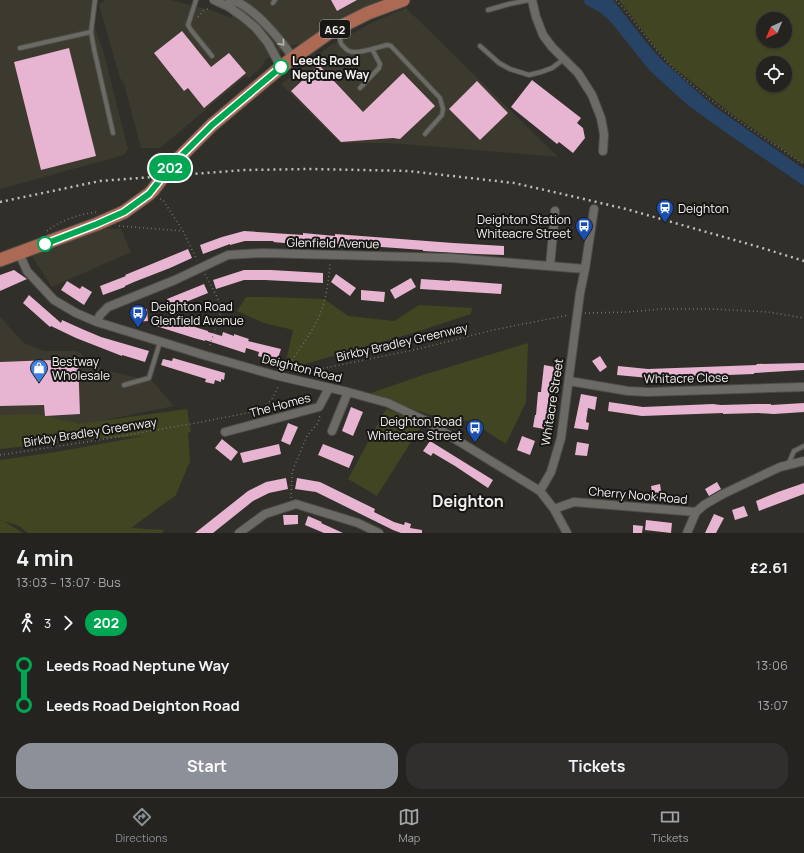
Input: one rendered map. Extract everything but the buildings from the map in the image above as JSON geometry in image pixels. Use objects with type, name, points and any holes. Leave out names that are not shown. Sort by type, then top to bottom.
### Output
[{"type":"main road","name":"A62","points":[[0,260],[97,224],[124,212],[151,192],[172,165],[212,125],[281,67],[330,32],[368,13],[403,0]]},
{"type":"street","points":[[230,0],[243,2],[270,29],[293,58]]},
{"type":"street","points":[[531,0],[543,35],[552,47],[578,73],[592,95],[602,118],[604,151]]},
{"type":"street","points":[[243,2],[238,8],[252,19],[253,26]]},
{"type":"street","points":[[213,4],[229,7],[253,26],[268,43],[281,67]]},
{"type":"street","points":[[585,268],[594,209]]},
{"type":"street","points":[[550,266],[555,211]]},
{"type":"street","name":"Glenfield Avenue","points":[[97,322],[100,315],[108,307],[175,280],[228,255],[262,253],[452,258],[585,268]]},
{"type":"street","name":"Deighton Road","points":[[18,254],[27,271],[54,300],[76,313],[97,322],[274,375],[388,403],[424,420],[540,491],[554,509],[567,533]]},
{"type":"street","name":"Whitacre Street","points":[[540,491],[551,472],[561,438],[580,293],[585,268]]},
{"type":"street","name":"Whitacre Close","points":[[569,381],[628,391],[648,392],[804,387]]},
{"type":"street","name":"The Homes","points":[[225,432],[319,408],[329,388]]},
{"type":"street","points":[[332,432],[348,392]]},
{"type":"street","name":"Cherry Nook Road","points":[[554,509],[574,502],[696,512],[704,505],[722,494],[780,467],[804,461]]},
{"type":"street","points":[[245,531],[265,514],[296,504],[358,524],[379,533]]},
{"type":"street","points":[[687,533],[696,512]]},
{"type":"lane","points":[[95,0],[92,32],[94,48],[113,133]]},
{"type":"lane","points":[[196,0],[188,25],[212,56]]},
{"type":"lane","points":[[488,10],[531,0]]},
{"type":"lane","points":[[344,25],[340,38],[342,45],[348,51],[360,52],[387,45],[391,46],[440,98],[442,115],[425,134]]},
{"type":"lane","points":[[20,48],[92,32]]},
{"type":"lane","points":[[480,46],[499,63],[510,69],[529,75],[552,68],[564,59]]},
{"type":"lane","points":[[360,88],[379,68],[380,64],[372,49]]},
{"type":"lane","points":[[124,385],[149,378],[160,342]]},
{"type":"lane","points":[[788,465],[794,451],[804,446]]},
{"type":"path","points":[[616,0],[656,50],[700,91],[727,112],[804,164]]},
{"type":"path","points":[[198,17],[203,11],[213,4]]},
{"type":"path","points":[[151,192],[163,200],[183,231],[200,268],[222,308],[207,356]]},
{"type":"path","points":[[115,225],[183,231]]},
{"type":"path","points":[[274,375],[284,370],[312,330],[322,310],[328,284],[330,263],[326,254]]},
{"type":"path","name":"Birkby Bradley Greenway","points":[[0,455],[99,440],[252,412],[263,408],[272,399],[279,384],[292,371],[320,369],[424,348],[492,330],[578,313],[711,309],[768,312],[804,318]]},
{"type":"path","points":[[291,506],[292,472],[307,436],[318,423],[320,413],[319,408]]},
{"type":"shaded area","points":[[0,0],[98,0],[94,26],[103,50],[128,149],[124,155],[0,189]]},
{"type":"shaded area","points":[[105,0],[170,0],[211,10],[231,18],[240,2],[235,0],[382,0],[301,44],[292,45],[265,60],[262,67],[249,78],[246,76],[160,148],[141,148],[124,84],[120,78],[99,5]]},
{"type":"shaded area","points":[[406,8],[558,157],[391,143],[340,143],[281,84],[331,45],[373,22]]},
{"type":"shaded area","points":[[100,228],[121,229],[131,252],[52,287],[31,255]]},
{"type":"shaded area","points":[[0,317],[24,343],[44,351],[75,351],[81,353],[87,360],[104,370],[152,381],[174,406],[81,425],[0,420]]},
{"type":"green space","points":[[619,0],[804,0],[804,164],[729,112],[671,65]]},
{"type":"green space","points":[[246,297],[324,299],[348,316],[394,321],[419,305],[472,308],[471,314],[413,333],[284,370],[293,330],[264,323],[237,311]]},
{"type":"green space","points":[[528,343],[526,402],[506,444],[470,421],[440,418],[368,394],[426,374]]},
{"type":"green space","points":[[187,409],[191,432],[188,433],[190,461],[176,495],[131,528],[164,530],[162,533],[28,533],[19,526],[4,521],[23,533],[0,533],[0,460],[56,452],[144,436],[94,439],[0,449],[0,415],[37,414],[79,424]]},
{"type":"green space","points":[[386,409],[404,416],[421,426],[377,496],[348,479]]},
{"type":"water","points":[[584,0],[613,0],[650,47],[693,88],[715,107],[804,169],[804,186],[689,106],[650,71],[610,21],[601,13],[585,4]]},
{"type":"railway","points":[[0,202],[100,181],[192,174],[245,170],[311,169],[408,171],[514,183],[626,209],[804,261]]},
{"type":"bus line","name":"202","points":[[45,244],[124,212],[149,194],[172,165],[212,125],[281,67]]},
{"type":"place","name":"Leeds Road Neptune Way","points":[[281,67]]},
{"type":"place","name":"Deighton","points":[[665,223]]},
{"type":"place","name":"Deighton Station Whiteacre Street","points":[[584,241]]},
{"type":"place","name":"Deighton Road Glenfield Avenue","points":[[138,328]]},
{"type":"place","name":"Bestway Wholesale","points":[[39,383]]},
{"type":"place","name":"Deighton Road Whitecare Street","points":[[475,443]]},
{"type":"district","name":"Deighton","points":[[468,501]]}]
